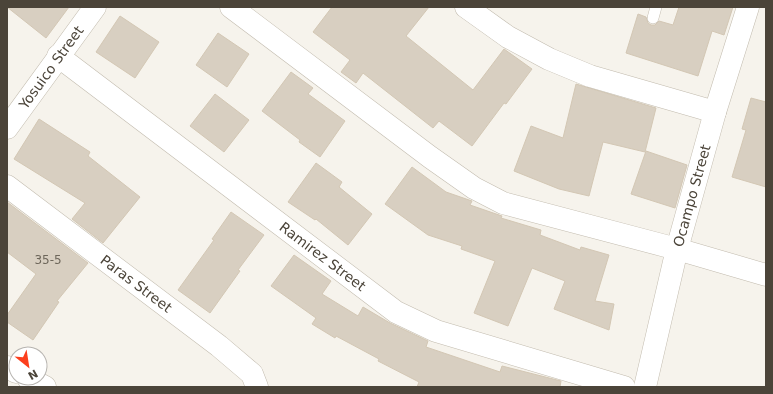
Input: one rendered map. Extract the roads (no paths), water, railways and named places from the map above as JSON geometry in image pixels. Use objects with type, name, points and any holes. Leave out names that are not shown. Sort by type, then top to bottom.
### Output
[{"type":"street","name":"Yosuico Street","points":[[7,128],[95,7]]},
{"type":"street","points":[[231,7],[430,157],[474,188],[503,202],[678,249],[766,275]]},
{"type":"street","points":[[466,7],[508,37],[550,59],[590,76],[714,112]]},
{"type":"street","name":"Ocampo Street","points":[[645,387],[678,249],[714,112],[748,7]]},
{"type":"street","name":"Ramirez Street","points":[[58,56],[396,312],[436,331],[624,387]]},
{"type":"street","name":"Paras Street","points":[[7,186],[219,346],[252,374],[257,387]]}]
